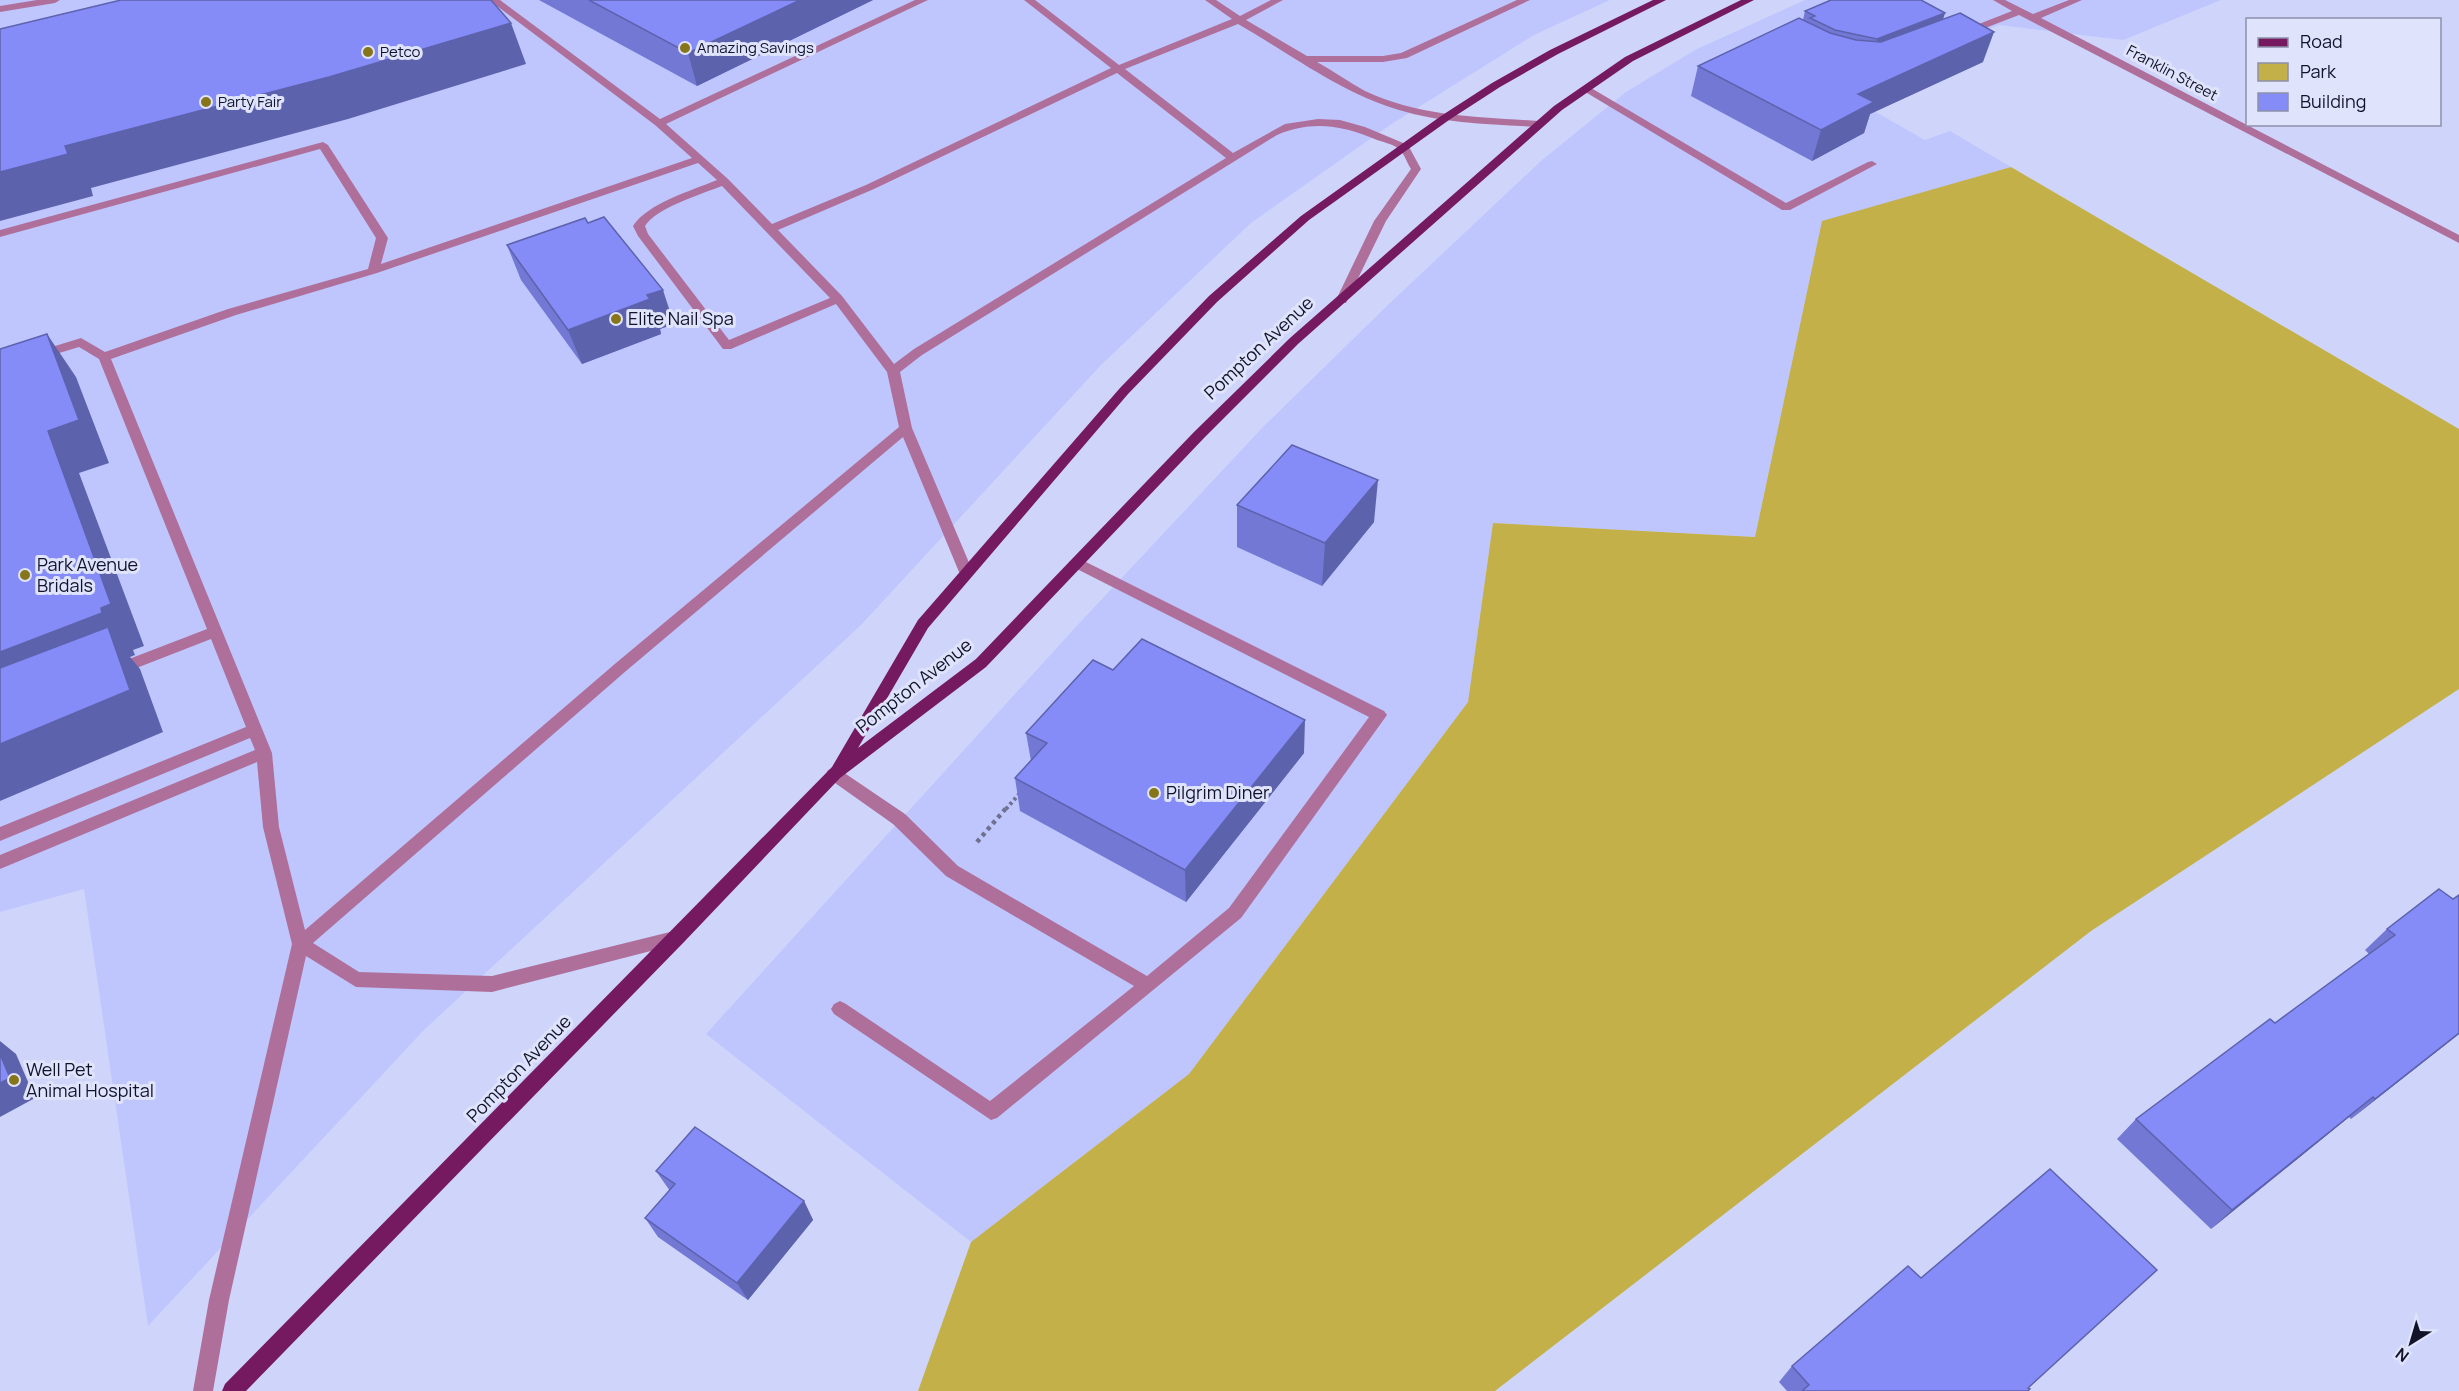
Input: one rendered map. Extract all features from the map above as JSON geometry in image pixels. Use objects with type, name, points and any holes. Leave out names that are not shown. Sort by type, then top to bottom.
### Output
[{"type":"main road","name":"Pompton Avenue","points":[[834,774],[923,624],[1124,391],[1213,299],[1305,218],[1350,183],[1445,118],[1496,85],[1554,52],[1661,0]]},
{"type":"main road","name":"Pompton Avenue","points":[[232,1391],[678,937],[834,774],[981,663],[1199,435],[1294,341],[1539,124],[1586,88],[1672,36],[1749,0]]},
{"type":"street","points":[[0,9],[55,0]]},
{"type":"street","points":[[494,0],[659,123],[724,180],[838,298],[893,371],[906,428],[966,572]]},
{"type":"street","points":[[659,123],[922,0]]},
{"type":"street","points":[[1029,0],[1233,158]]},
{"type":"street","points":[[1210,0],[1239,20],[1362,93],[1402,108],[1445,118],[1539,124]]},
{"type":"street","points":[[770,229],[870,187],[1118,69],[1239,20],[1278,0]]},
{"type":"street","points":[[1304,59],[1383,59],[1403,56],[1526,0]]},
{"type":"street","name":"Franklin Street","points":[[1998,0],[2459,240]]},
{"type":"street","points":[[2033,18],[2077,0]]},
{"type":"street","points":[[1949,39],[2020,11]]},
{"type":"street","points":[[1586,88],[1786,208],[1872,164]]},
{"type":"street","points":[[893,371],[918,352],[1233,158],[1289,126],[1318,122],[1340,123],[1361,129],[1404,147],[1416,169],[1380,221],[1342,300]]},
{"type":"street","points":[[0,234],[323,145],[382,238],[373,271]]},
{"type":"street","points":[[104,357],[232,312],[373,271],[699,159]]},
{"type":"street","points":[[724,180],[655,211],[644,218],[639,226],[642,234],[728,346],[838,298]]},
{"type":"street","points":[[0,367],[81,342],[104,357],[264,753],[271,827],[300,944],[219,1300],[203,1391]]},
{"type":"street","points":[[300,944],[593,690],[906,428]]},
{"type":"street","points":[[840,1009],[991,1112],[1235,913],[1379,715],[1077,562]]},
{"type":"street","points":[[107,674],[214,632]]},
{"type":"street","points":[[0,834],[253,730]]},
{"type":"street","points":[[0,862],[264,753]]},
{"type":"street","points":[[834,774],[899,819],[952,871],[1148,985]]},
{"type":"street","points":[[300,944],[356,979],[492,984],[678,937]]},
{"type":"path","points":[[1006,808],[1027,786]]},
{"type":"shaded area","points":[[0,0],[1610,0],[1534,35],[1390,125],[1251,223],[1101,365],[862,624],[423,1031],[148,1326],[84,889],[0,912]]},
{"type":"shaded area","points":[[1805,0],[2221,0],[2123,40],[1999,25],[1839,91],[1925,140],[1950,131],[2011,167],[1822,222],[1755,537],[1493,523],[1468,702],[1189,1074],[971,1242],[706,1034],[1073,630],[1263,427],[1391,302],[1542,160],[1626,92],[1695,50]]},
{"type":"green space","points":[[2011,167],[2459,429],[2459,689],[2091,931],[1495,1391],[918,1391],[971,1242],[1189,1074],[1468,702],[1493,523],[1755,537],[1822,221]]},
{"type":"building","points":[[121,0],[491,0],[511,23],[329,77],[65,146],[68,154],[0,172],[0,29]]},
{"type":"building","points":[[589,0],[800,0],[688,53]]},
{"type":"building","points":[[1831,0],[1921,0],[1945,13],[1877,39],[1835,30],[1810,18],[1815,16],[1805,11]]},
{"type":"building","points":[[1960,13],[1994,32],[1858,94],[1874,102],[1821,130],[1698,66],[1799,18],[1830,33],[1856,40],[1881,42]]},
{"type":"building","points":[[604,217],[663,290],[647,295],[650,299],[568,330],[507,245],[585,218],[588,223]]},
{"type":"building","points":[[47,334],[79,420],[48,431],[111,604],[101,608],[102,613],[0,652],[0,349]]},
{"type":"building","points":[[1292,445],[1378,480],[1325,543],[1237,505]]},
{"type":"building","points":[[108,627],[130,690],[0,744],[0,668]]},
{"type":"building","name":"Pilgrim Diner","points":[[1142,639],[1305,720],[1185,870],[1015,778],[1047,743],[1026,733],[1093,660],[1113,670]]},
{"type":"building","points":[[2439,889],[2453,899],[2459,895],[2459,1033],[2375,1099],[2373,1097],[2232,1210],[2136,1119],[2270,1019],[2275,1023],[2395,935],[2387,929]]},
{"type":"building","points":[[0,1054],[10,1078],[0,1083]]},
{"type":"building","points":[[695,1127],[804,1201],[737,1283],[645,1218],[675,1184],[656,1171]]},
{"type":"building","points":[[2050,1169],[2157,1270],[2028,1388],[2030,1389],[2028,1391],[1802,1391],[1809,1385],[1792,1366],[1908,1266],[1921,1278]]},
{"type":"place","name":"Amazing Savings","points":[[685,48]]},
{"type":"place","name":"Petco","points":[[368,52]]},
{"type":"place","name":"Party Fair","points":[[206,102]]},
{"type":"place","name":"Elite Nail Spa","points":[[616,319]]},
{"type":"place","name":"Park Avenue Bridals","points":[[25,575]]},
{"type":"place","name":"Pilgrim Diner","points":[[1154,793]]},
{"type":"place","name":"Well Pet Animal Hospital","points":[[14,1080]]}]
